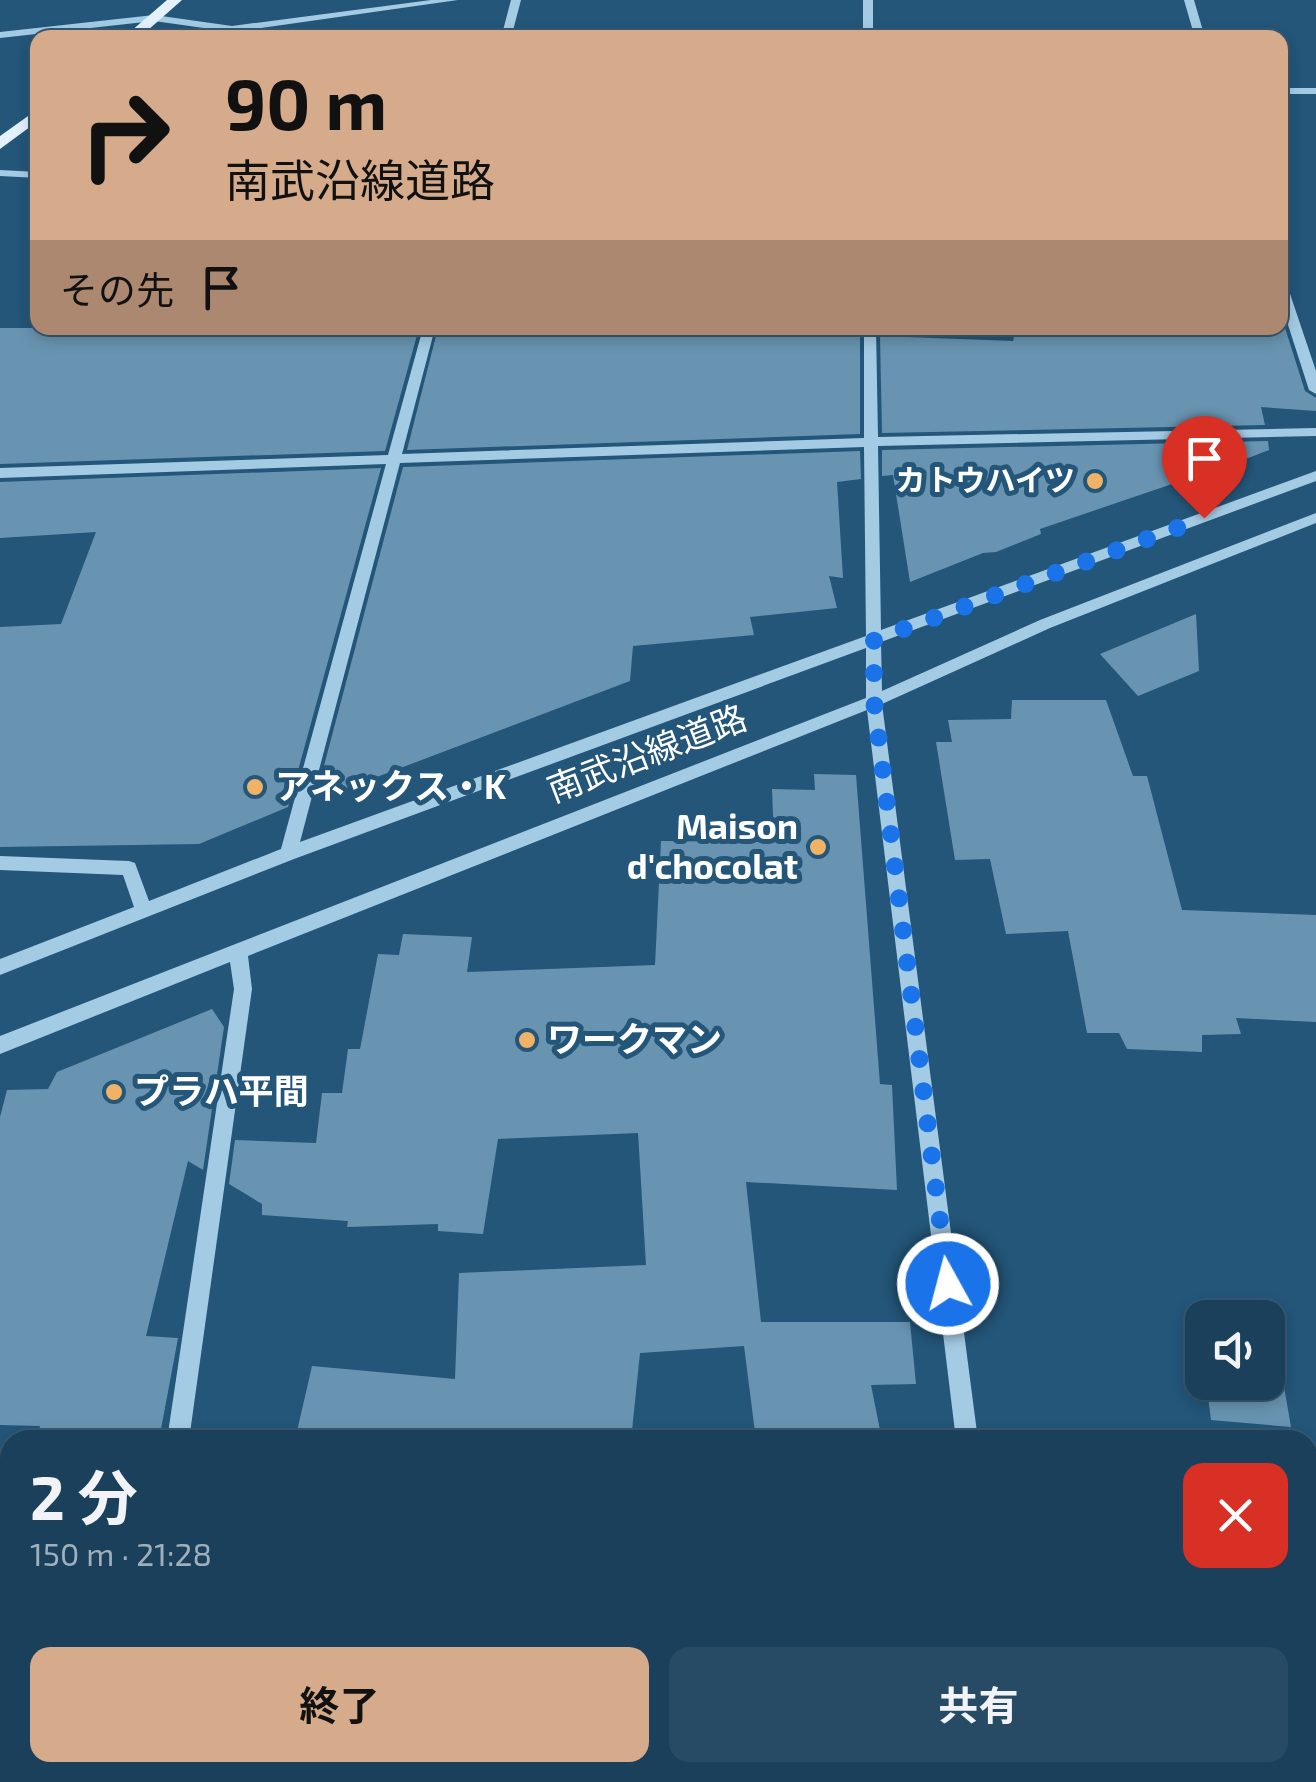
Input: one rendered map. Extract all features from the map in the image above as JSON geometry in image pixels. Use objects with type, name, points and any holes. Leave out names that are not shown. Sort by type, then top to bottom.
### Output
[{"type":"main road","points":[[140,30],[176,0]]},
{"type":"main road","points":[[0,144],[30,120]]},
{"type":"street","points":[[45,30],[154,18],[232,28],[452,0]]},
{"type":"street","points":[[508,30],[516,0]]},
{"type":"street","points":[[1188,0],[1197,30]]},
{"type":"street","points":[[868,30],[868,4],[882,8]]},
{"type":"street","points":[[0,35],[30,32]]},
{"type":"street","points":[[1288,91],[1316,91]]},
{"type":"street","points":[[0,173],[30,175]]},
{"type":"street","points":[[1288,306],[1316,390]]},
{"type":"street","points":[[288,854],[394,460],[414,350],[424,335]]},
{"type":"street","points":[[870,335],[874,701],[966,1430]]},
{"type":"street","points":[[0,474],[1316,432]]},
{"type":"street","name":"南武沿線道路","points":[[0,967],[288,854],[1315,477]]},
{"type":"street","name":"南武沿線道路","points":[[0,1045],[874,701],[1045,624],[1316,518]]},
{"type":"street","points":[[0,863],[128,868],[144,911]]},
{"type":"street","points":[[179,1430],[242,988],[238,952]]},
{"type":"building","points":[[0,328],[30,328],[30,335],[417,335],[385,451],[0,464]]},
{"type":"building","points":[[436,335],[860,335],[860,434],[407,450]]},
{"type":"building","points":[[1014,335],[1287,335],[1305,391],[1316,398],[1316,411],[1261,407],[1265,425],[882,433],[880,336],[1013,341]]},
{"type":"building","points":[[1268,441],[1269,450],[1243,460],[1200,460],[1203,472],[1172,471],[1175,483],[1040,529],[1041,534],[910,582],[893,475],[882,476],[882,450]]},
{"type":"building","points":[[860,451],[861,479],[837,482],[843,578],[829,576],[837,608],[750,617],[754,635],[633,646],[630,681],[332,794],[332,789],[316,796],[403,467]]},
{"type":"building","points":[[381,468],[288,807],[199,844],[0,847],[0,627],[61,624],[96,532],[0,538],[0,482]]},
{"type":"building","points":[[1196,614],[1199,671],[1138,696],[1100,654]]},
{"type":"building","points":[[1012,700],[1106,700],[1133,776],[1147,776],[1182,910],[1316,915],[1316,1022],[1236,1018],[1241,1034],[1202,1035],[1202,1052],[1127,1049],[1119,1033],[1087,1033],[1068,931],[1006,934],[990,859],[955,860],[936,742],[952,742],[948,720],[1011,719]]},
{"type":"building","points":[[814,774],[856,775],[880,1084],[892,1085],[897,1190],[746,1182],[761,1322],[910,1322],[916,1384],[871,1385],[880,1430],[755,1430],[744,1346],[640,1353],[632,1430],[297,1430],[312,1366],[455,1379],[459,1273],[646,1265],[638,1133],[498,1139],[483,1234],[438,1231],[438,1224],[347,1227],[348,1221],[262,1215],[262,1204],[229,1184],[235,1140],[316,1143],[322,1093],[342,1093],[348,1049],[360,1049],[378,954],[399,955],[403,934],[472,937],[467,972],[655,965],[661,841],[774,842],[772,789],[815,790]]},
{"type":"building","points":[[212,1009],[224,1027],[203,1170],[188,1161],[146,1336],[178,1338],[161,1430],[39,1430],[40,1426],[0,1425],[0,1117],[7,1090],[48,1089],[57,1072]]},
{"type":"building","points":[[1285,1392],[1291,1427],[1211,1420],[1208,1400],[1285,1400]]},
{"type":"place","name":"カトウハイツ","points":[[1095,481]]},
{"type":"place","name":"アネックス・K","points":[[255,787]]},
{"type":"place","name":"Maison d'chocolat","points":[[818,847]]},
{"type":"place","name":"ワークマン","points":[[527,1040]]},
{"type":"place","name":"プラハ平間","points":[[114,1092]]},
{"type":"route","points":[[948,1284],[874,701],[874,640],[1204,518]]}]
